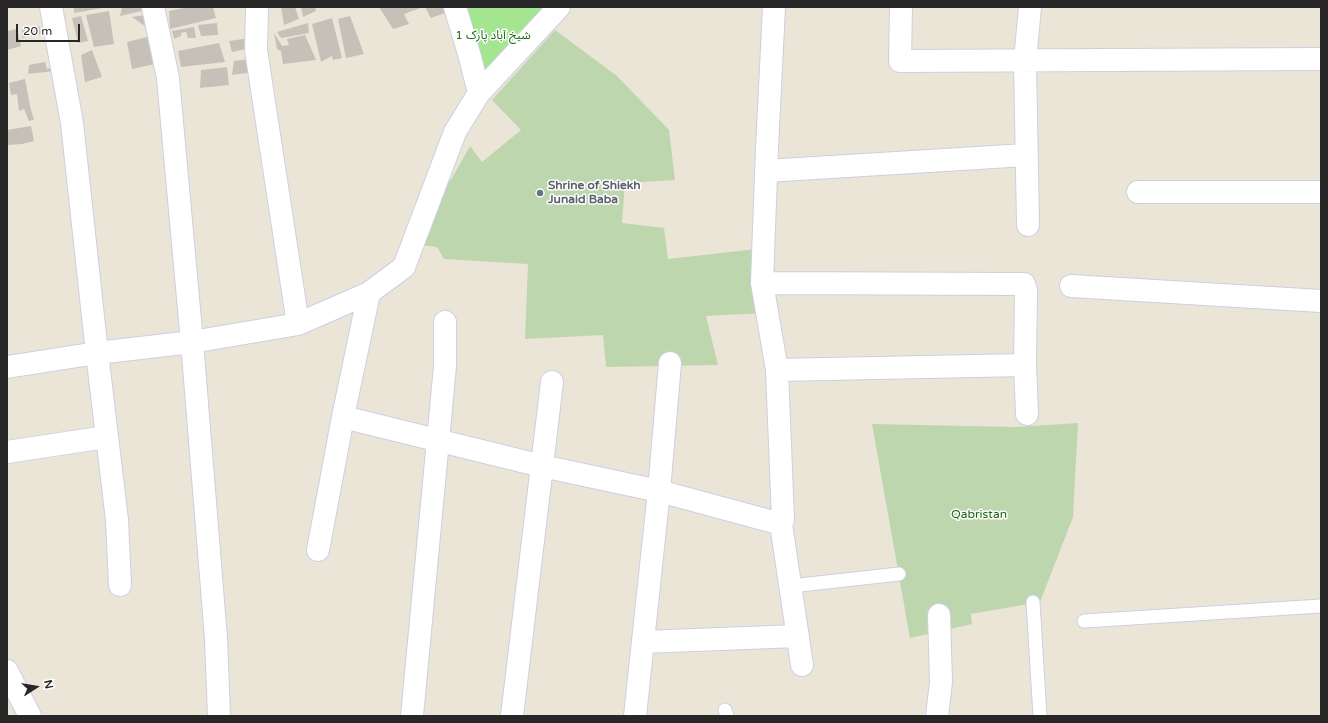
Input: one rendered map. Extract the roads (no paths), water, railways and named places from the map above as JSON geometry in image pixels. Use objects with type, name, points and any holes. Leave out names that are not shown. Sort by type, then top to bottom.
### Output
[{"type":"street","points":[[51,7],[72,123],[106,436],[117,520],[120,585]]},
{"type":"street","points":[[153,7],[168,78],[192,342],[216,638],[219,716]]},
{"type":"street","points":[[257,7],[256,50],[298,324]]},
{"type":"street","points":[[454,7],[480,93]]},
{"type":"street","points":[[7,367],[97,353],[192,342],[298,324],[370,293],[404,266],[455,132],[480,93],[559,7]]},
{"type":"street","points":[[774,7],[762,283],[777,370],[783,520],[781,524],[802,665]]},
{"type":"street","points":[[901,7],[900,61],[1321,59]]},
{"type":"street","points":[[1028,225],[1024,61],[1030,7]]},
{"type":"street","points":[[766,172],[1026,155]]},
{"type":"street","points":[[1138,192],[1321,192]]},
{"type":"street","points":[[762,283],[1024,284],[1026,290],[1025,365],[1027,414]]},
{"type":"street","points":[[1071,286],[1321,301]]},
{"type":"street","points":[[318,550],[343,417],[370,293]]},
{"type":"street","points":[[412,716],[445,366],[445,322]]},
{"type":"street","points":[[635,716],[659,491],[670,363]]},
{"type":"street","points":[[777,370],[1025,365]]},
{"type":"street","points":[[512,716],[552,382]]},
{"type":"street","points":[[343,417],[542,466],[659,491],[781,524]]},
{"type":"street","points":[[7,452],[106,436]]},
{"type":"street","points":[[937,716],[941,682],[939,615]]},
{"type":"street","points":[[643,642],[798,636]]},
{"type":"street","points":[[7,671],[30,716]]},
{"type":"lane","points":[[791,586],[899,574]]},
{"type":"lane","points":[[1033,602],[1040,716]]},
{"type":"lane","points":[[1084,621],[1321,606]]},
{"type":"place","name":"Shrine of Shiekh Junaid Baba","points":[[540,193]]},
{"type":"park label","name":"شیخ آباد پارک 1","points":[[493,36]]},
{"type":"park label","name":"Qabristan","points":[[979,515]]}]
